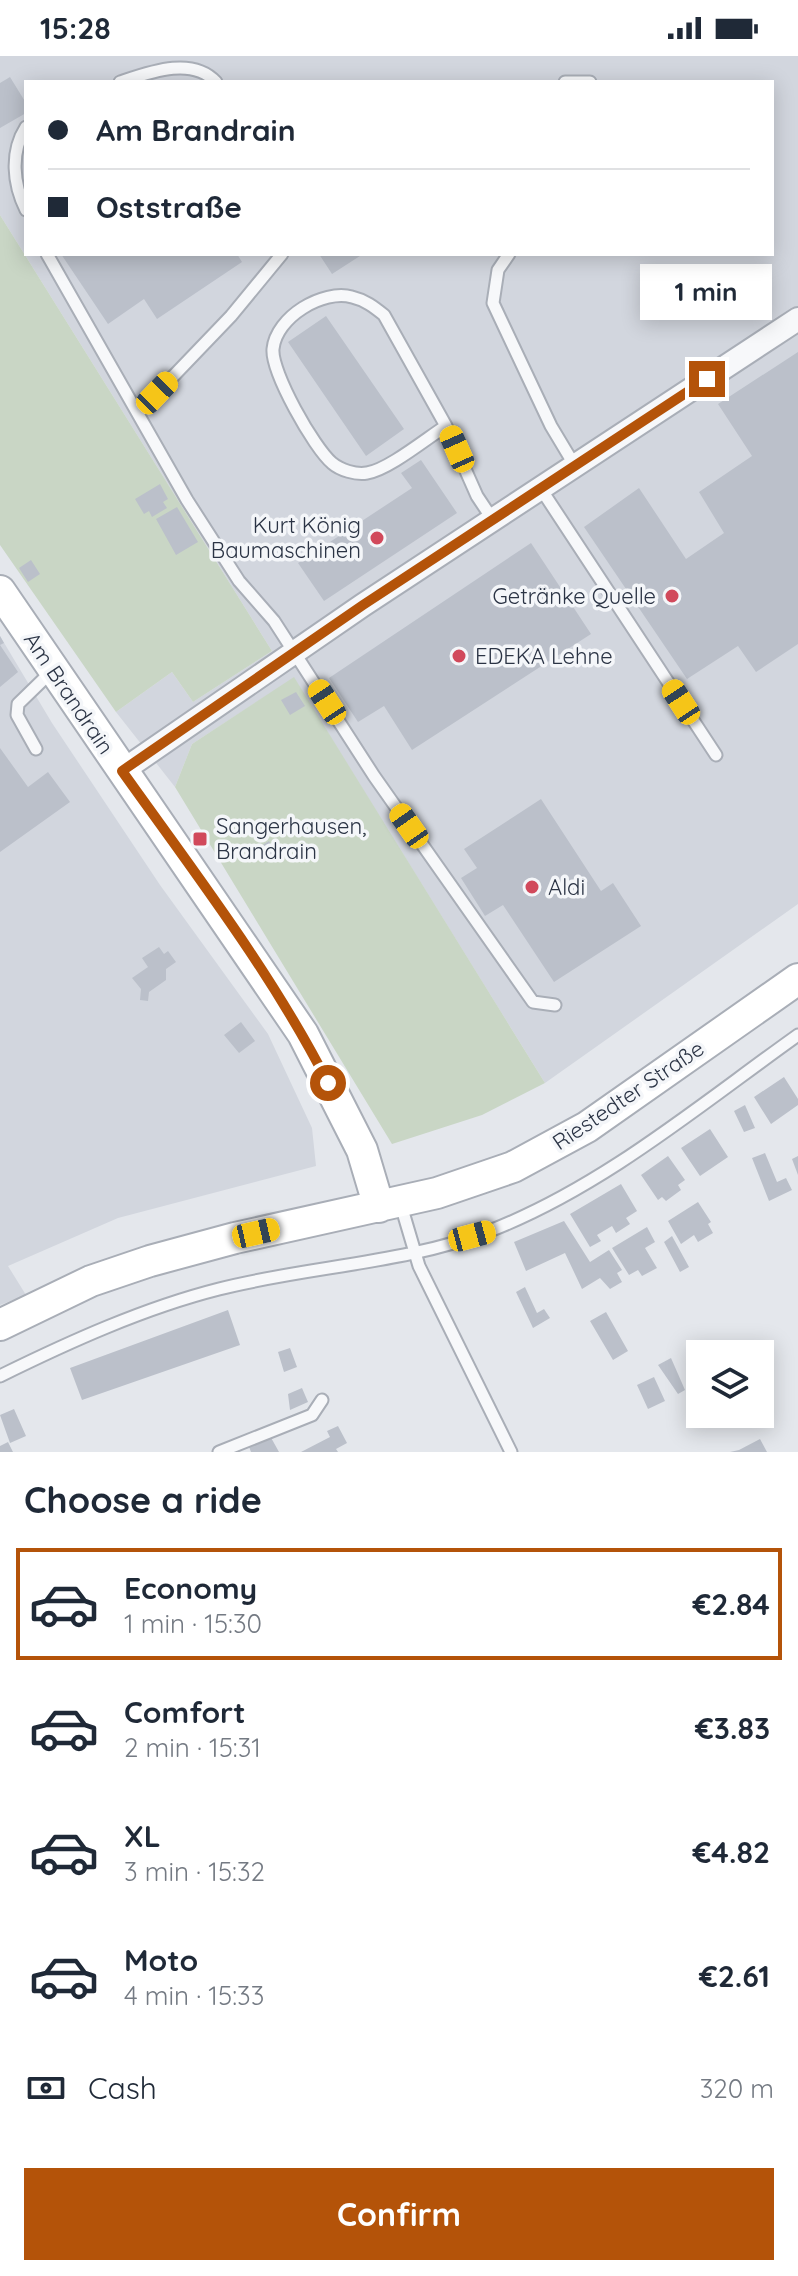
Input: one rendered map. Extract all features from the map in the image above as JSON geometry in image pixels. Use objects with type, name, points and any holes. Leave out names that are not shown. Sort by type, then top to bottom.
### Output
[{"type":"main road","name":"Am Brandrain","points":[[0,591],[303,1034],[390,1204]]},
{"type":"main road","name":"Riestedter Straße","points":[[2,1319],[91,1281],[138,1265],[235,1238],[390,1204],[487,1177],[558,1145],[798,979]]},
{"type":"street","points":[[122,771],[295,652],[798,319]]},
{"type":"lane","points":[[126,80],[161,69],[187,68],[207,72],[214,80]]},
{"type":"lane","points":[[24,131],[16,145],[16,169],[17,192],[24,206]]},
{"type":"lane","points":[[48,256],[187,500],[231,569],[295,652],[374,776],[533,1002],[555,1005]]},
{"type":"lane","points":[[138,413],[231,316],[280,256]]},
{"type":"lane","points":[[508,256],[498,270],[493,303],[551,426],[575,466]]},
{"type":"lane","points":[[446,426],[367,473],[349,471],[333,464],[316,444],[275,367],[273,348],[279,332],[293,314],[329,296],[350,296],[368,303],[384,315],[446,426],[477,496],[494,521]]},
{"type":"lane","points":[[541,489],[716,755]]},
{"type":"lane","points":[[36,749],[17,715],[18,704],[53,670]]},
{"type":"lane","points":[[0,1376],[122,1323],[220,1289],[413,1251],[489,1232],[543,1208],[626,1157],[798,1035]]},
{"type":"lane","points":[[390,1204],[511,1452]]},
{"type":"lane","points":[[219,1452],[312,1415],[322,1400]]},
{"type":"shaded area","points":[[0,56],[798,56],[798,904],[545,1083],[294,678],[192,744],[175,787],[116,712],[172,672],[193,702],[272,651],[26,256],[774,256],[774,80],[24,80],[24,253],[0,215]]},
{"type":"shaded area","points":[[0,636],[52,723],[160,885],[268,1034],[312,1128],[316,1166],[118,1218],[8,1266],[26,1295],[0,1305]]},
{"type":"green space","points":[[0,215],[272,651],[193,702],[172,672],[116,712],[0,545]]},
{"type":"green space","points":[[294,677],[545,1083],[482,1115],[392,1144],[175,787],[192,744]]},
{"type":"building","points":[[10,77],[24,100],[24,114],[0,128],[0,83]]},
{"type":"building","points":[[62,256],[238,256],[242,262],[157,319],[144,299],[108,324]]},
{"type":"building","points":[[320,256],[360,256],[332,274]]},
{"type":"building","points":[[326,316],[404,429],[366,456],[288,342]]},
{"type":"building","points":[[798,352],[798,644],[756,672],[738,646],[687,679],[584,527],[639,488],[686,559],[724,533],[699,492],[752,456],[718,404]]},
{"type":"building","name":"Kurt König Baumaschinen","points":[[421,460],[457,513],[324,601],[298,563],[412,488],[401,473]]},
{"type":"building","points":[[160,484],[168,499],[163,502],[167,508],[152,517],[149,511],[144,514],[135,499]]},
{"type":"building","points":[[177,507],[198,542],[176,555],[156,519]]},
{"type":"building","name":"EDEKA Lehne","points":[[531,543],[591,634],[412,750],[384,706],[358,722],[329,678]]},
{"type":"building","points":[[31,560],[40,574],[28,582],[19,568]]},
{"type":"building","points":[[0,645],[18,672],[0,687]]},
{"type":"building","points":[[296,692],[305,706],[290,715],[281,700]]},
{"type":"building","points":[[0,748],[28,787],[48,772],[70,802],[0,852]]},
{"type":"building","name":"Aldi","points":[[541,799],[601,891],[613,883],[641,926],[554,982],[503,905],[485,916],[461,878],[477,868],[464,849]]},
{"type":"building","points":[[269,841],[276,853],[269,858],[261,846]]},
{"type":"building","points":[[159,947],[164,954],[168,951],[176,962],[166,969],[166,980],[149,992],[148,1001],[140,1000],[141,989],[132,978],[148,967],[142,958]]},
{"type":"building","points":[[241,1022],[255,1041],[239,1053],[224,1035]]},
{"type":"building","points":[[784,1077],[798,1099],[798,1105],[771,1124],[754,1097]]},
{"type":"building","points":[[745,1105],[755,1128],[744,1132],[734,1111]]},
{"type":"building","points":[[710,1129],[728,1157],[700,1176],[681,1148]]},
{"type":"building","points":[[765,1153],[777,1182],[786,1178],[792,1190],[769,1201],[752,1158]]},
{"type":"building","points":[[668,1156],[685,1180],[678,1185],[681,1190],[666,1201],[662,1197],[658,1200],[641,1175]]},
{"type":"building","points":[[798,1156],[798,1175],[792,1159]]},
{"type":"building","points":[[621,1184],[637,1211],[626,1218],[630,1224],[616,1233],[612,1226],[597,1235],[601,1241],[590,1247],[570,1214]]},
{"type":"building","points":[[698,1202],[711,1222],[708,1224],[713,1233],[698,1242],[694,1235],[681,1244],[668,1221]]},
{"type":"building","points":[[564,1221],[590,1262],[609,1250],[622,1270],[617,1273],[622,1282],[610,1289],[600,1278],[582,1289],[565,1253],[526,1271],[514,1242]]},
{"type":"building","points":[[647,1227],[655,1242],[645,1248],[657,1268],[642,1276],[638,1270],[629,1275],[612,1248]]},
{"type":"building","points":[[672,1236],[689,1267],[680,1272],[664,1242]]},
{"type":"building","points":[[525,1287],[537,1313],[544,1309],[550,1318],[533,1328],[516,1292]]},
{"type":"building","points":[[228,1310],[240,1345],[82,1400],[70,1368]]},
{"type":"building","points":[[606,1312],[628,1351],[613,1360],[590,1321]]},
{"type":"building","points":[[290,1348],[297,1367],[284,1372],[278,1352]]},
{"type":"building","points":[[671,1358],[685,1390],[678,1394],[658,1365]]},
{"type":"building","points":[[654,1377],[665,1401],[648,1409],[637,1385]]},
{"type":"building","points":[[302,1388],[308,1402],[290,1410],[288,1394]]},
{"type":"building","points":[[14,1409],[26,1436],[10,1443],[0,1415]]},
{"type":"building","points":[[338,1426],[347,1443],[336,1449],[338,1452],[301,1452],[330,1437],[327,1431]]},
{"type":"building","points":[[269,1434],[279,1452],[251,1452],[248,1444]]},
{"type":"building","points":[[760,1439],[767,1452],[730,1452],[739,1450]]},
{"type":"building","points":[[8,1442],[13,1452],[0,1452],[0,1446]]},
{"type":"place","name":"Kurt König Baumaschinen","points":[[377,538]]},
{"type":"place","name":"Getränke Quelle","points":[[672,596]]},
{"type":"place","name":"EDEKA Lehne","points":[[459,656]]},
{"type":"place","name":"Sangerhausen, Brandrain","points":[[200,839]]},
{"type":"place","name":"Aldi","points":[[532,887]]},
{"type":"route","points":[[328,1083],[303,1034],[271,985],[122,771],[363,605],[707,379]]}]
